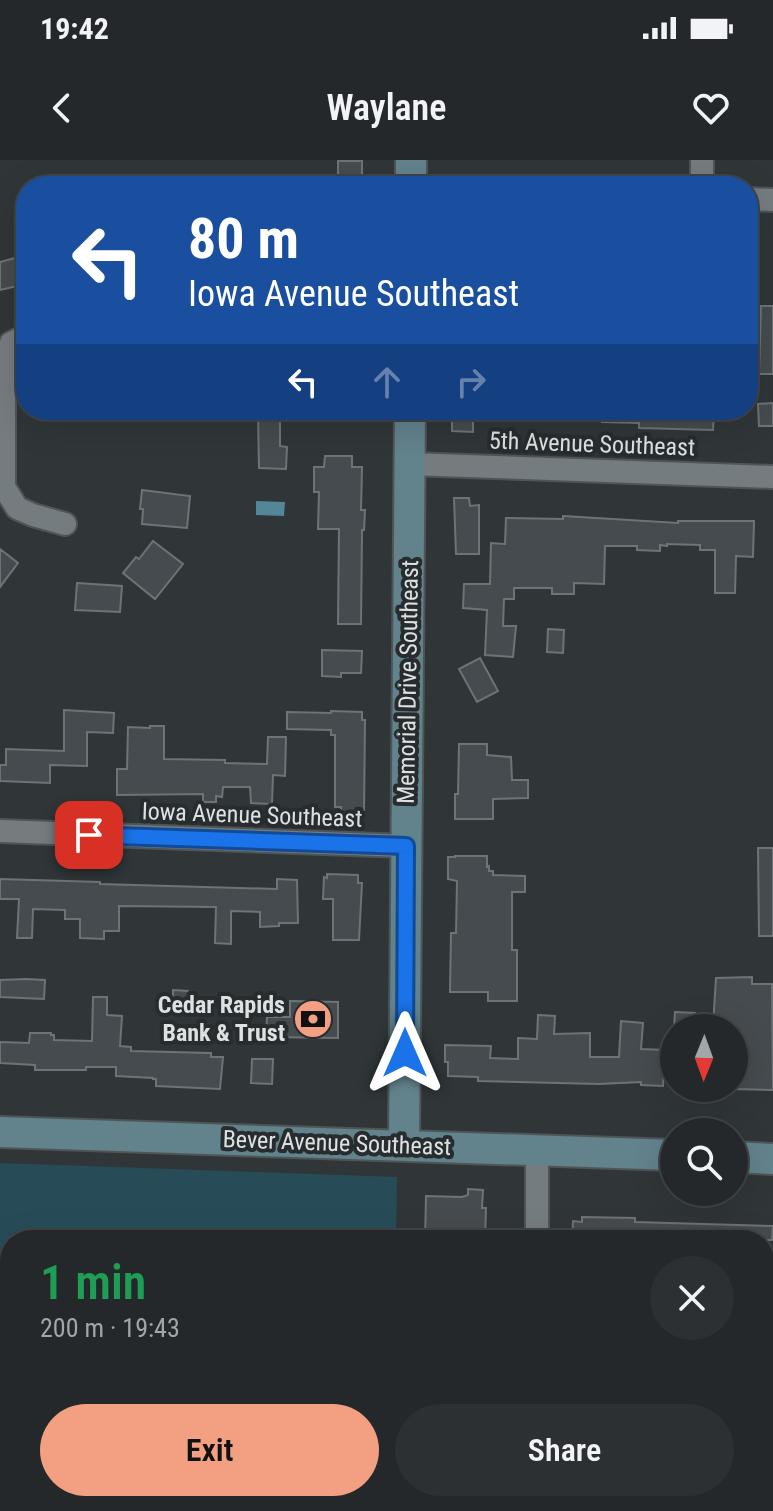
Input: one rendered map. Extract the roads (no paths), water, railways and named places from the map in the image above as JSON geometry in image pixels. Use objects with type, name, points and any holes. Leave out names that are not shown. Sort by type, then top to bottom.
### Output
[{"type":"street","points":[[16,341],[11,343],[4,367],[4,487],[17,508],[65,524]]},
{"type":"street","name":"Memorial Drive Southeast","points":[[404,1146],[410,420]]},
{"type":"street","name":"5th Avenue Southeast","points":[[409,464],[773,477]]},
{"type":"street","name":"Iowa Avenue Southeast","points":[[0,831],[406,846]]},
{"type":"street","name":"Bever Avenue Southeast","points":[[0,1132],[660,1154]]},
{"type":"street","points":[[537,1150],[537,1230]]},
{"type":"street","points":[[748,1158],[773,1159]]},
{"type":"place","name":"Cedar Rapids Bank & Trust","points":[[313,1019]]}]
